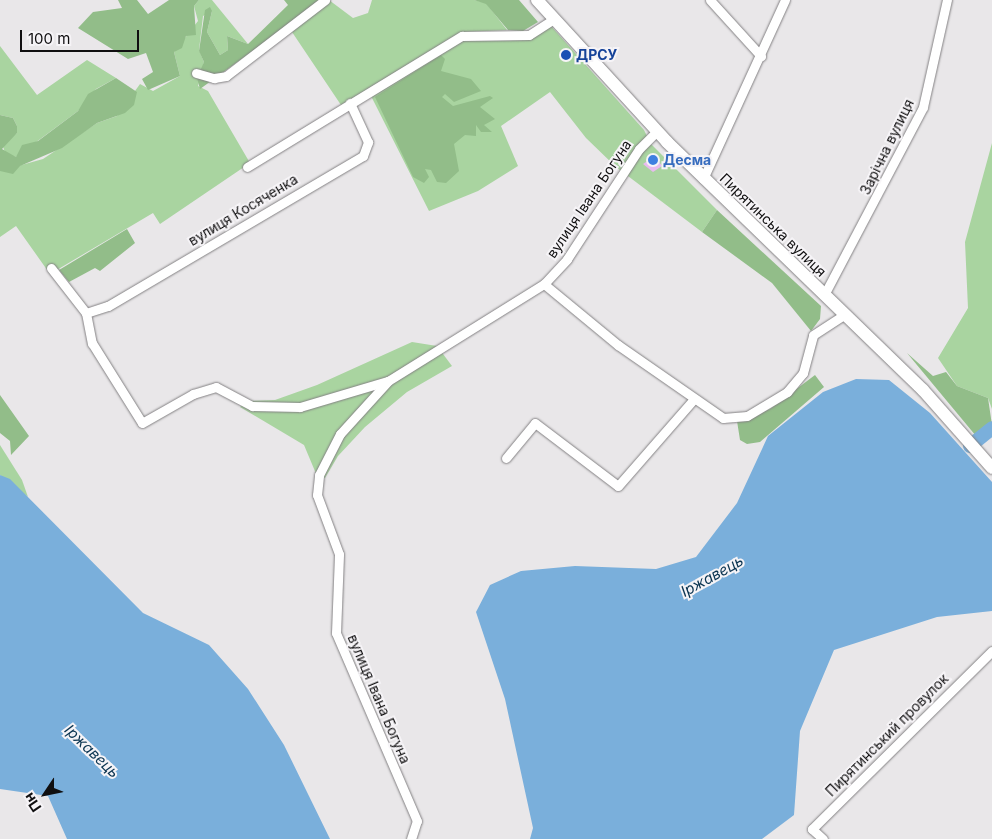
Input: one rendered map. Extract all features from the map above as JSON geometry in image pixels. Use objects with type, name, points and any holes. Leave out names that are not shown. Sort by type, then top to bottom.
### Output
[{"type":"main road","name":"Пирятинська вулиця","points":[[537,0],[657,131],[703,178],[845,314],[990,466]]},
{"type":"street","points":[[196,72],[214,78],[226,76],[325,0]]},
{"type":"street","points":[[710,0],[761,56]]},
{"type":"street","points":[[703,178],[761,56],[785,0]]},
{"type":"street","name":"Зарічна вулиця","points":[[824,295],[923,107],[947,0]]},
{"type":"street","points":[[247,167],[462,36],[529,35],[554,19]]},
{"type":"street","name":"вулиця Косяченка","points":[[86,313],[108,306],[363,156],[368,142],[350,103]]},
{"type":"street","name":"вулиця Івана Богуна","points":[[51,268],[86,313],[92,343],[142,422],[193,394],[216,387],[252,406],[300,407],[388,381],[544,284],[567,260],[638,149],[657,131]]},
{"type":"street","points":[[544,284],[693,400],[723,418],[747,416],[768,406],[803,373],[813,335],[845,314]]},
{"type":"street","name":"вулиця Івана Богуна","points":[[388,381],[333,444],[319,475],[317,495],[339,554],[336,633],[417,821],[411,839]]},
{"type":"street","points":[[506,458],[535,423],[618,486],[693,400]]},
{"type":"street","name":"Пирятинський провулок","points":[[823,839],[812,829],[992,651]]},
{"type":"green space","points":[[118,0],[137,0],[148,14],[169,0],[199,0],[194,6],[196,35],[186,36],[182,48],[174,52],[180,76],[148,90],[142,79],[153,72],[146,53],[128,59],[78,28],[93,12],[122,8]]},
{"type":"green space","points":[[199,0],[212,0],[248,44],[227,36],[228,50],[220,55],[207,32],[212,11],[203,16],[199,50],[204,62],[198,86],[208,91],[250,163],[160,224],[153,213],[50,274],[16,226],[0,237],[0,171],[43,159],[97,123],[117,116],[140,84],[153,91],[180,76],[174,52],[198,21],[194,6]]},
{"type":"green space","points":[[284,0],[323,0],[200,89],[197,78],[204,62],[199,51],[205,10],[210,7],[212,11],[207,32],[220,55],[228,50],[227,36],[248,44],[288,5]]},
{"type":"green space","points":[[329,0],[353,18],[368,13],[372,0],[474,0],[486,3],[507,30],[464,32],[341,105],[292,32]]},
{"type":"green space","points":[[474,0],[519,0],[538,22],[523,31],[508,30],[486,4]]},
{"type":"green space","points":[[551,26],[644,130],[651,144],[717,210],[702,232],[616,167],[586,138],[550,92],[501,126],[518,166],[478,191],[429,211],[370,94],[459,41],[528,40]]},
{"type":"green space","points":[[0,46],[37,95],[87,60],[116,78],[96,89],[78,111],[16,157],[6,155],[2,144],[17,133],[17,126],[13,118],[0,115]]},
{"type":"green space","points":[[441,55],[445,59],[441,71],[471,79],[481,91],[454,102],[445,94],[442,97],[453,106],[490,96],[493,98],[480,107],[495,119],[484,125],[492,132],[481,132],[476,125],[476,136],[465,135],[454,144],[459,171],[446,183],[437,182],[431,170],[425,169],[429,177],[424,183],[413,177],[375,97]]},
{"type":"green space","points":[[116,78],[137,92],[134,105],[125,113],[97,123],[62,148],[20,166],[13,174],[0,171],[0,115],[13,118],[17,126],[17,133],[2,149],[16,157],[22,145],[38,141],[78,111],[88,94]]},
{"type":"green space","points":[[992,143],[992,409],[988,398],[957,386],[938,358],[968,308],[965,242]]},
{"type":"green space","points":[[717,210],[821,306],[820,319],[811,331],[772,283],[702,232]]},
{"type":"green space","points":[[127,229],[135,243],[100,271],[95,268],[69,282],[59,270]]},
{"type":"green space","points":[[412,342],[437,346],[452,366],[407,392],[365,427],[338,456],[325,478],[317,476],[304,445],[240,407],[246,401],[275,400],[317,385]]},
{"type":"green space","points":[[907,353],[933,376],[946,372],[957,386],[988,398],[992,425],[976,436]]},
{"type":"green space","points":[[815,375],[824,387],[760,442],[747,444],[740,440],[737,421],[770,409]]},
{"type":"green space","points":[[0,395],[29,436],[11,455],[10,441],[0,433]]},
{"type":"green space","points":[[0,445],[22,480],[28,497],[0,475]]},
{"type":"water","points":[[856,379],[889,380],[930,413],[992,482],[992,611],[937,617],[834,650],[800,731],[794,815],[762,839],[530,839],[533,828],[505,699],[476,612],[490,585],[521,571],[575,566],[656,569],[696,557],[737,503],[768,436],[823,392]]},
{"type":"water","points":[[0,475],[10,479],[143,613],[209,645],[248,689],[284,745],[330,839],[67,839],[48,796],[0,789]]},
{"type":"building","name":"Десма","points":[[655,156],[662,166],[653,172],[643,164]]},
{"type":"waterway","name":"Іржавець","points":[[970,446],[992,428]]},
{"type":"place","name":"ДРСУ","points":[[566,55]]},
{"type":"place","name":"Десма","points":[[653,160]]}]
